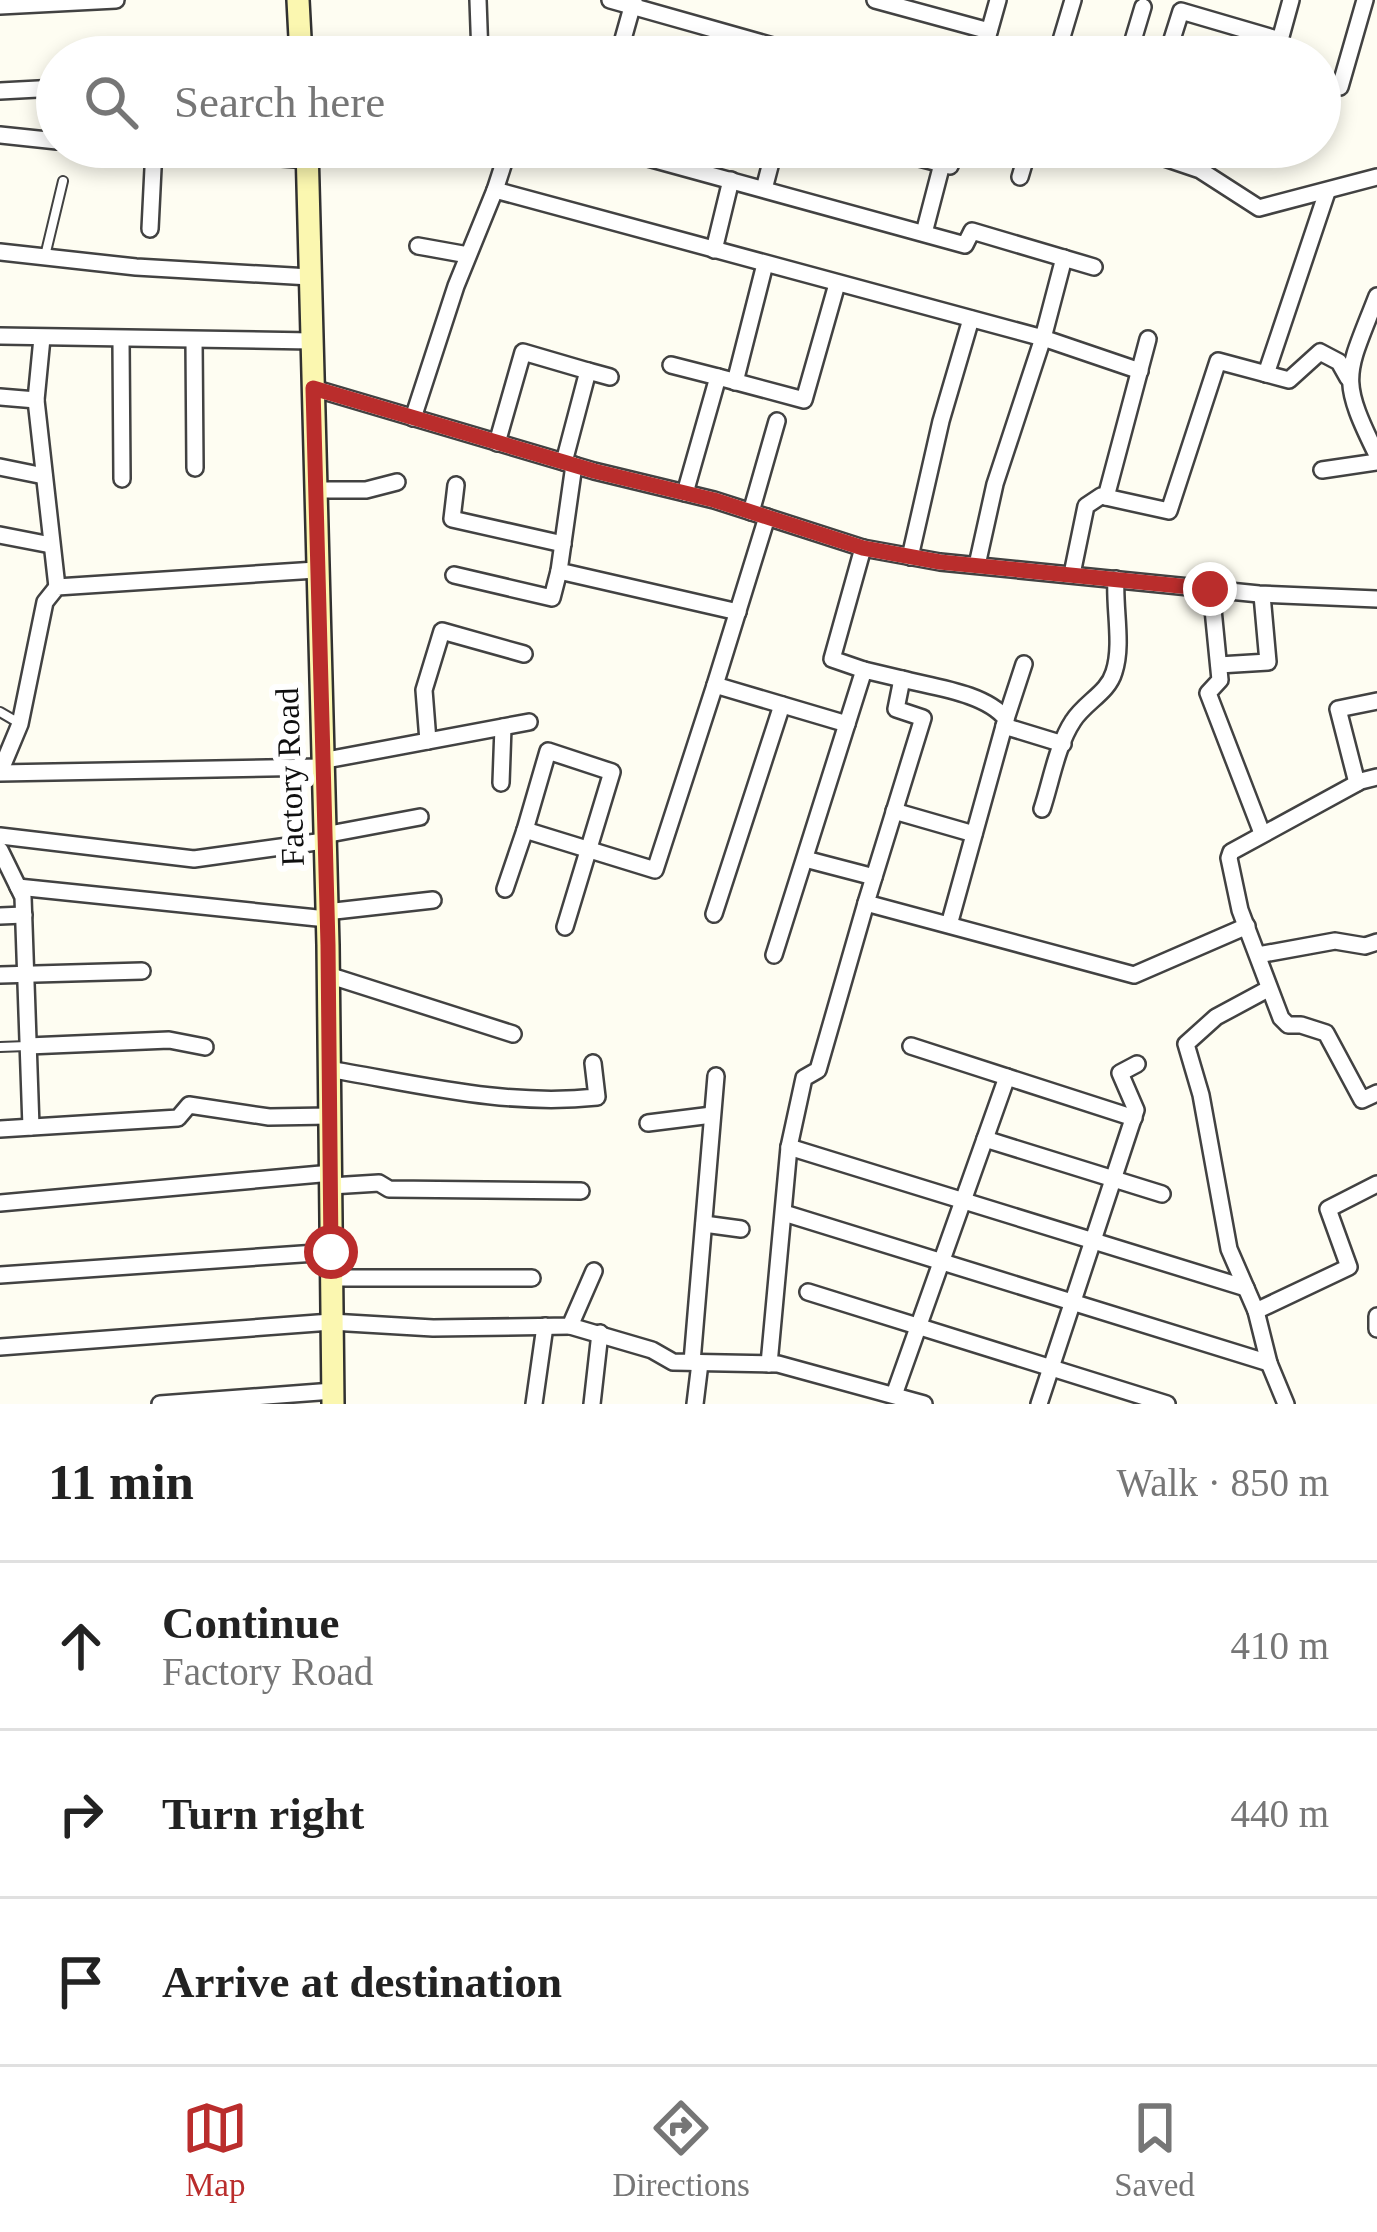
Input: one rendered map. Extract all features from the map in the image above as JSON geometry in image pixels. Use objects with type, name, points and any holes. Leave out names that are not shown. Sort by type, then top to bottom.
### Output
[{"type":"main road","points":[[298,0],[300,36]]},
{"type":"main road","name":"Factory Road","points":[[307,168],[327,915],[333,1397]]},
{"type":"street","points":[[0,7],[116,0]]},
{"type":"street","points":[[478,0],[479,36]]},
{"type":"street","points":[[610,0],[739,36]]},
{"type":"street","points":[[875,0],[989,31]]},
{"type":"street","points":[[988,36],[998,0]]},
{"type":"street","points":[[1062,36],[1073,0]]},
{"type":"street","points":[[1281,36],[1291,0]]},
{"type":"street","points":[[1341,84],[1365,0]]},
{"type":"street","points":[[624,36],[633,3]]},
{"type":"street","points":[[1134,36],[1143,7]]},
{"type":"street","points":[[1173,36],[1181,11],[1266,36]]},
{"type":"street","points":[[0,91],[36,89]]},
{"type":"street","points":[[0,136],[36,139]]},
{"type":"street","points":[[150,230],[153,168]]},
{"type":"street","points":[[413,418],[502,168]]},
{"type":"street","points":[[698,168],[965,244],[972,231],[1094,267]]},
{"type":"street","points":[[764,189],[770,168]]},
{"type":"street","points":[[924,233],[941,168]]},
{"type":"street","points":[[1020,177],[1023,168]]},
{"type":"street","points":[[1196,168],[1259,208],[1377,177]]},
{"type":"street","points":[[714,250],[731,180]]},
{"type":"street","points":[[495,190],[1042,338],[1140,371]]},
{"type":"street","points":[[1266,374],[1328,191]]},
{"type":"street","points":[[418,246],[468,255]]},
{"type":"street","points":[[0,252],[310,277]]},
{"type":"street","points":[[977,565],[1000,464],[1064,259]]},
{"type":"street","points":[[736,382],[765,264]]},
{"type":"street","points":[[671,365],[804,400],[837,284]]},
{"type":"street","points":[[1348,378],[1377,296]]},
{"type":"street","points":[[910,557],[941,421],[971,319]]},
{"type":"street","points":[[0,336],[312,341]]},
{"type":"street","points":[[42,338],[36,400],[56,587],[43,611],[20,724],[0,772],[321,764],[529,722]]},
{"type":"street","points":[[1106,497],[1148,339]]},
{"type":"street","points":[[121,340],[122,479]]},
{"type":"street","points":[[194,340],[195,468]]},
{"type":"street","points":[[497,443],[523,352],[610,376]]},
{"type":"street","points":[[1072,574],[1086,506],[1093,499],[1106,497],[1169,511],[1218,361],[1289,380],[1320,352],[1339,362],[1377,459],[1322,470]]},
{"type":"street","points":[[454,575],[552,598],[560,571],[569,464],[588,370]]},
{"type":"street","points":[[685,493],[718,377]]},
{"type":"street","points":[[313,388],[863,548],[1262,595],[1377,599]]},
{"type":"street","points":[[0,397],[36,400]]},
{"type":"street","points":[[525,830],[655,870],[738,612],[777,422]]},
{"type":"street","points":[[0,467],[44,476]]},
{"type":"street","points":[[314,490],[366,490],[397,482]]},
{"type":"street","points":[[456,485],[452,519],[563,544]]},
{"type":"street","points":[[0,535],[51,545]]},
{"type":"street","points":[[863,548],[832,659],[976,700],[999,710],[1005,723],[1063,744]]},
{"type":"street","points":[[56,587],[316,570]]},
{"type":"street","points":[[560,571],[738,612]]},
{"type":"street","points":[[1042,809],[1076,716],[1114,674],[1116,579]]},
{"type":"street","points":[[1210,589],[1220,680],[1208,692],[1262,833]]},
{"type":"street","points":[[1219,664],[1268,662],[1262,595]]},
{"type":"street","points":[[428,741],[424,690],[442,631],[524,654]]},
{"type":"street","points":[[949,925],[1024,664]]},
{"type":"street","points":[[774,955],[865,670]]},
{"type":"street","points":[[769,1364],[789,1147],[805,1078],[818,1070],[923,718],[896,709],[902,679]]},
{"type":"street","points":[[716,685],[847,724]]},
{"type":"street","points":[[1357,783],[1338,709],[1377,701]]},
{"type":"street","points":[[714,914],[782,705]]},
{"type":"street","points":[[501,783],[503,727]]},
{"type":"street","points":[[505,889],[548,751],[612,772],[565,927]]},
{"type":"street","points":[[1377,777],[1262,833],[1229,858],[1268,989],[1288,1025],[1326,1033],[1362,1100],[1377,1093]]},
{"type":"street","points":[[894,811],[974,834]]},
{"type":"street","points":[[0,836],[194,859],[420,818]]},
{"type":"street","points":[[0,850],[18,887],[24,915],[31,1127]]},
{"type":"street","points":[[805,859],[874,877]]},
{"type":"street","points":[[18,887],[327,915],[433,900]]},
{"type":"street","points":[[866,903],[1134,975],[1246,926]]},
{"type":"street","points":[[0,916],[24,915]]},
{"type":"street","points":[[1258,955],[1321,943],[1350,941],[1365,946],[1377,941]]},
{"type":"street","points":[[0,975],[142,971]]},
{"type":"street","points":[[328,975],[513,1034]]},
{"type":"street","points":[[1268,989],[1216,1017],[1186,1044],[1201,1095],[1228,1249],[1256,1311],[1286,1404]]},
{"type":"street","points":[[28,1046],[169,1040],[205,1047]]},
{"type":"street","points":[[910,1046],[1134,1118]]},
{"type":"street","points":[[328,1069],[501,1100],[549,1102],[597,1097],[593,1063]]},
{"type":"street","points":[[1039,1404],[1136,1110],[1120,1073],[1137,1064]]},
{"type":"street","points":[[695,1404],[716,1076]]},
{"type":"street","points":[[894,1395],[1007,1077]]},
{"type":"street","points":[[0,1129],[178,1118],[189,1106],[269,1117],[330,1116]]},
{"type":"street","points":[[648,1123],[712,1115]]},
{"type":"street","points":[[985,1139],[1162,1194]]},
{"type":"street","points":[[789,1147],[1246,1288]]},
{"type":"street","points":[[0,1203],[332,1179],[379,1183],[389,1189],[581,1191]]},
{"type":"street","points":[[1256,1311],[1349,1267],[1328,1209],[1377,1184]]},
{"type":"street","points":[[784,1213],[1269,1363]]},
{"type":"street","points":[[704,1223],[741,1229]]},
{"type":"street","points":[[0,1275],[331,1252]]},
{"type":"street","points":[[570,1327],[594,1271]]},
{"type":"street","points":[[331,1278],[532,1278]]},
{"type":"street","points":[[808,1292],[1051,1370],[1110,1396],[1167,1404]]},
{"type":"street","points":[[1377,1316],[1377,1330]]},
{"type":"street","points":[[0,1347],[331,1322],[433,1328],[570,1327],[652,1350],[673,1362],[769,1364],[924,1404]]},
{"type":"street","points":[[534,1404],[545,1326]]},
{"type":"street","points":[[592,1404],[599,1333]]},
{"type":"street","points":[[160,1404],[333,1397]]},
{"type":"lane","points":[[45,257],[63,181]]},
{"type":"lane","points":[[0,712],[20,724]]},
{"type":"lane","points":[[0,1047],[28,1046]]},
{"type":"route","points":[[331,1252],[313,388],[594,471],[714,500],[863,548],[940,562],[1210,589]]}]
